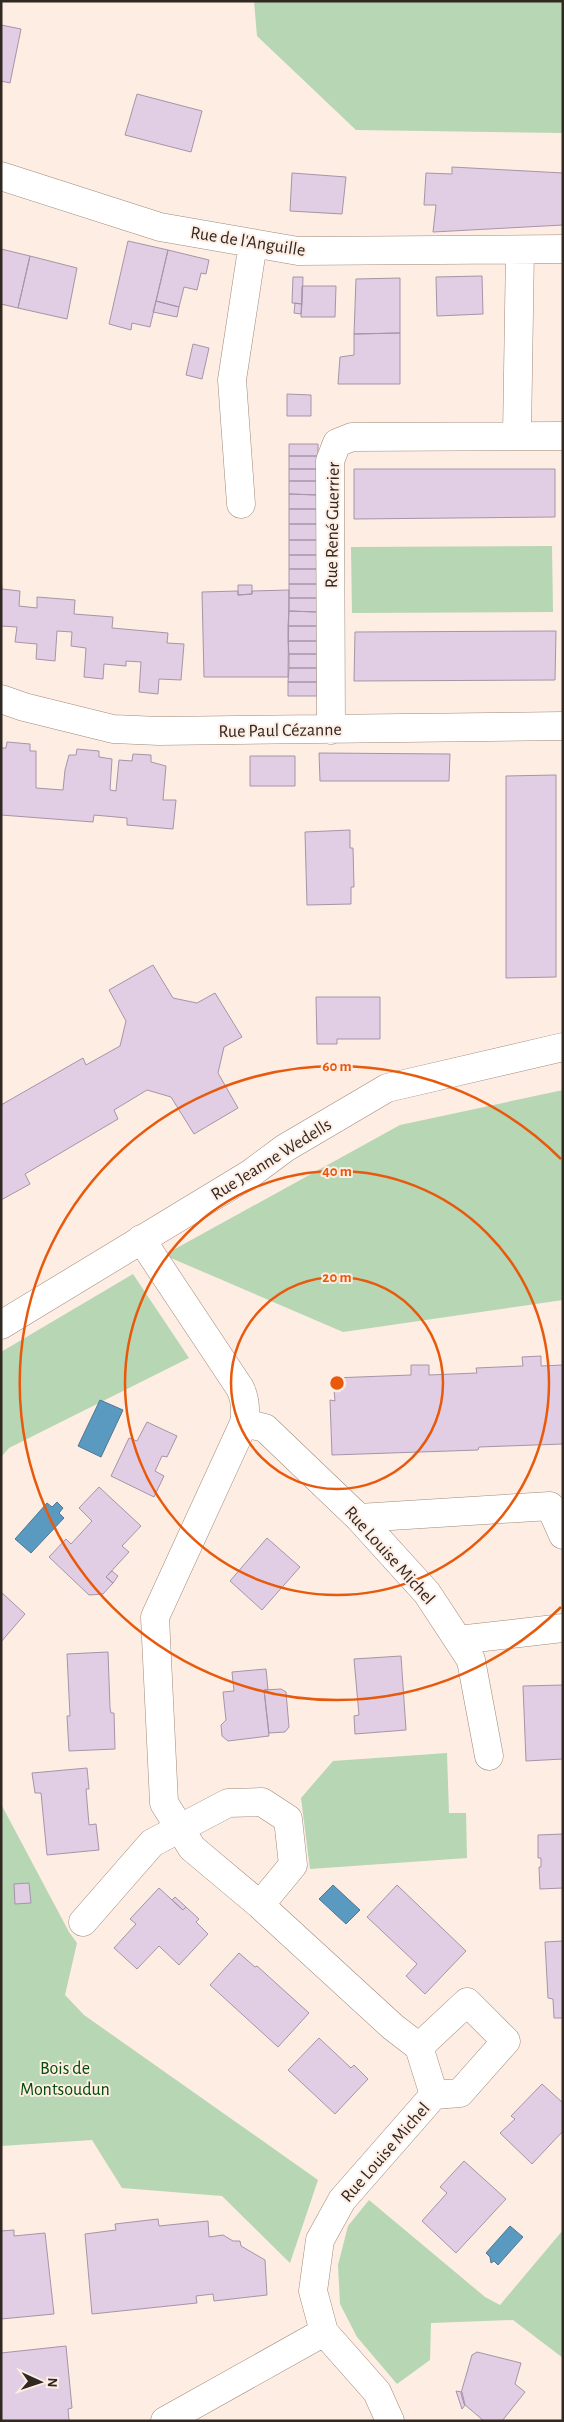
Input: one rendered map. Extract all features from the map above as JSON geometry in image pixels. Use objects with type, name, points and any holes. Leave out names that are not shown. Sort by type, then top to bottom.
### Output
[{"type":"street","name":"Rue de l'Anguille","points":[[1,176],[160,227],[298,251],[563,249]]},
{"type":"street","points":[[241,504],[232,380],[252,243]]},
{"type":"street","points":[[517,435],[520,250]]},
{"type":"street","name":"Rue René Guerrier","points":[[331,730],[330,461],[337,443],[352,437],[563,436]]},
{"type":"street","name":"Rue Paul Cézanne","points":[[1,699],[24,707],[113,728],[159,731],[563,726]]},
{"type":"street","name":"Rue Jeanne Wedells","points":[[1,1325],[250,1174],[285,1148],[387,1088],[563,1047]]},
{"type":"street","points":[[142,1239],[240,1388],[244,1398],[244,1424],[155,1617],[164,1803],[192,1848],[260,1905],[393,2027],[419,2047]]},
{"type":"street","name":"Rue Louise Michel","points":[[244,1424],[265,1428],[360,1518],[427,1593],[471,1660],[489,1756]]},
{"type":"street","points":[[360,1518],[550,1506],[563,1535]]},
{"type":"street","points":[[458,1640],[563,1628]]},
{"type":"street","points":[[83,1922],[152,1843],[181,1830],[228,1802],[262,1802],[288,1819],[293,1865],[260,1905]]},
{"type":"street","name":"Rue Louise Michel","points":[[390,2421],[377,2392],[324,2332],[313,2291],[320,2240],[342,2200],[434,2095],[460,2093],[506,2041],[467,2002],[419,2047],[434,2095]]},
{"type":"street","points":[[165,2421],[324,2332]]},
{"type":"green space","points":[[254,1],[563,1],[563,133],[356,130],[257,36]]},
{"type":"green space","points":[[552,546],[553,612],[352,613],[351,547]]},
{"type":"green space","points":[[563,1090],[563,1300],[343,1332],[164,1255],[400,1125]]},
{"type":"green space","points":[[133,1274],[189,1358],[9,1448],[1,1457],[1,1352]]},
{"type":"green space","points":[[447,1753],[449,1813],[466,1813],[467,1858],[310,1869],[301,1798],[333,1761]]},
{"type":"green space","name":"Bois de Montsoudun","points":[[1,1804],[69,1932],[77,1943],[65,1995],[84,2015],[318,2180],[290,2263],[222,2196],[122,2188],[92,2140],[1,2146]]},
{"type":"green space","points":[[369,2200],[485,2297],[500,2305],[563,2230],[563,2358],[513,2320],[431,2323],[430,2360],[397,2384],[357,2337],[340,2304],[338,2265],[348,2226]]},
{"type":"water","points":[[100,1400],[123,1410],[101,1457],[78,1446]]},
{"type":"water","points":[[57,1502],[63,1508],[59,1513],[64,1518],[31,1553],[15,1539],[47,1503],[52,1507]]},
{"type":"water","points":[[333,1885],[360,1910],[346,1924],[319,1899]]},
{"type":"water","points":[[510,2226],[523,2237],[498,2265],[494,2261],[491,2263],[490,2257],[486,2253]]},
{"type":"building","points":[[1,25],[21,29],[10,83],[1,81]]},
{"type":"building","points":[[137,94],[202,111],[191,152],[125,135]]},
{"type":"building","points":[[452,167],[563,173],[563,225],[433,232],[436,205],[424,205],[426,173],[452,174]]},
{"type":"building","points":[[292,173],[346,177],[342,214],[290,211]]},
{"type":"building","points":[[128,241],[168,250],[150,327],[132,323],[131,330],[109,324]]},
{"type":"building","points":[[1,249],[30,256],[18,308],[1,304]]},
{"type":"building","points":[[168,250],[209,260],[206,274],[201,273],[197,290],[184,287],[179,307],[156,301]]},
{"type":"building","points":[[30,256],[77,268],[67,319],[18,308]]},
{"type":"building","points":[[482,276],[483,314],[437,316],[436,277]]},
{"type":"building","points":[[293,277],[303,277],[302,304],[292,303]]},
{"type":"building","points":[[400,278],[400,333],[354,334],[356,279]]},
{"type":"building","points":[[302,286],[336,286],[335,317],[301,317]]},
{"type":"building","points":[[156,301],[179,307],[177,317],[153,312]]},
{"type":"building","points":[[295,303],[302,304],[301,314],[294,313]]},
{"type":"building","points":[[400,333],[400,384],[338,384],[340,357],[354,355],[354,334]]},
{"type":"building","points":[[193,344],[209,348],[202,379],[186,375]]},
{"type":"building","points":[[287,394],[311,395],[311,416],[287,416]]},
{"type":"building","points":[[289,444],[318,444],[318,456],[289,456]]},
{"type":"building","points":[[289,456],[318,456],[318,469],[289,469]]},
{"type":"building","points":[[289,469],[318,469],[318,481],[289,481]]},
{"type":"building","points":[[354,469],[555,469],[555,517],[354,519]]},
{"type":"building","points":[[289,481],[318,481],[318,495],[289,494]]},
{"type":"building","points":[[289,494],[318,495],[318,509],[289,509]]},
{"type":"building","points":[[289,509],[318,509],[318,524],[289,524]]},
{"type":"building","points":[[289,524],[318,524],[318,540],[289,540]]},
{"type":"building","points":[[289,540],[318,540],[317,555],[289,555]]},
{"type":"building","points":[[289,555],[317,555],[317,569],[289,569]]},
{"type":"building","points":[[289,569],[317,569],[318,584],[289,584]]},
{"type":"building","points":[[1,579],[2,589],[20,591],[19,606],[37,608],[37,597],[75,600],[74,614],[113,617],[112,628],[168,633],[167,643],[184,644],[181,680],[159,679],[158,694],[139,692],[141,662],[126,661],[126,666],[104,664],[103,679],[84,677],[86,648],[71,646],[72,632],[57,631],[55,661],[36,659],[37,644],[15,642],[17,627],[1,626]]},
{"type":"building","points":[[289,584],[318,584],[318,598],[289,598]]},
{"type":"building","points":[[238,585],[252,585],[252,594],[238,595]]},
{"type":"building","points":[[289,590],[288,677],[204,677],[202,592],[238,591],[238,595],[252,594],[252,591]]},
{"type":"building","points":[[289,598],[318,598],[317,612],[289,611]]},
{"type":"building","points":[[289,611],[317,612],[317,626],[288,626]]},
{"type":"building","points":[[288,626],[317,626],[317,641],[288,641]]},
{"type":"building","points":[[556,631],[555,680],[354,681],[355,632]]},
{"type":"building","points":[[288,641],[317,641],[317,654],[289,654]]},
{"type":"building","points":[[289,654],[317,654],[317,668],[289,668]]},
{"type":"building","points":[[289,668],[317,668],[317,682],[288,682]]},
{"type":"building","points":[[288,682],[317,682],[317,696],[288,696]]},
{"type":"building","points":[[7,742],[30,744],[30,751],[36,751],[36,788],[63,790],[69,755],[76,755],[77,749],[99,751],[99,757],[112,759],[110,790],[116,791],[119,760],[132,761],[133,754],[151,755],[151,762],[166,766],[163,800],[176,800],[173,829],[127,825],[127,818],[94,815],[93,822],[1,815],[1,748],[6,748]]},
{"type":"building","points":[[319,753],[450,754],[449,781],[320,781]]},
{"type":"building","points":[[250,756],[295,756],[295,786],[250,786]]},
{"type":"building","points":[[556,775],[556,977],[506,978],[506,776]]},
{"type":"building","points":[[350,830],[350,848],[353,848],[354,887],[351,887],[351,904],[307,905],[305,832]]},
{"type":"building","points":[[153,965],[173,998],[197,1003],[215,993],[242,1037],[224,1047],[218,1073],[238,1108],[194,1134],[171,1097],[147,1090],[114,1110],[118,1119],[25,1174],[30,1184],[1,1200],[1,1105],[83,1058],[86,1065],[120,1046],[126,1021],[109,990]]},
{"type":"building","points":[[316,997],[380,997],[380,1039],[337,1039],[337,1044],[317,1044]]},
{"type":"building","points":[[541,1356],[541,1366],[563,1365],[563,1444],[479,1447],[478,1450],[332,1455],[330,1400],[335,1401],[333,1378],[411,1375],[411,1365],[429,1365],[429,1375],[477,1373],[476,1368],[523,1366],[522,1357]]},
{"type":"building","points":[[147,1422],[177,1436],[167,1457],[162,1456],[155,1471],[164,1476],[154,1497],[111,1476],[129,1438],[137,1441]]},
{"type":"building","points":[[99,1487],[141,1526],[122,1546],[129,1552],[106,1577],[113,1583],[103,1594],[89,1595],[49,1557],[66,1539],[71,1544],[92,1521],[79,1508]]},
{"type":"building","points":[[267,1538],[300,1567],[262,1610],[230,1581]]},
{"type":"building","points":[[112,1571],[118,1576],[113,1583],[106,1577]]},
{"type":"building","points":[[1,1592],[25,1614],[1,1642]]},
{"type":"building","points":[[108,1652],[110,1708],[111,1713],[114,1713],[115,1749],[69,1751],[67,1716],[70,1716],[67,1654]]},
{"type":"building","points":[[401,1656],[406,1730],[355,1734],[354,1716],[359,1715],[354,1659]]},
{"type":"building","points":[[266,1669],[268,1690],[264,1690],[269,1736],[228,1741],[222,1736],[221,1725],[226,1720],[223,1692],[234,1691],[232,1672]]},
{"type":"building","points":[[563,1685],[563,1759],[526,1761],[523,1686]]},
{"type":"building","points":[[281,1689],[286,1692],[289,1727],[285,1732],[269,1733],[264,1690]]},
{"type":"building","points":[[87,1768],[89,1789],[86,1789],[89,1825],[96,1824],[99,1850],[47,1855],[41,1793],[35,1793],[32,1773]]},
{"type":"building","points":[[563,1834],[563,1888],[540,1889],[539,1867],[541,1867],[541,1858],[538,1858],[538,1835]]},
{"type":"building","points":[[29,1883],[31,1903],[15,1904],[14,1884]]},
{"type":"building","points":[[397,1885],[466,1951],[425,1994],[406,1976],[417,1964],[367,1917]]},
{"type":"building","points":[[159,1888],[183,1910],[186,1907],[199,1919],[196,1922],[208,1934],[179,1965],[159,1946],[137,1969],[114,1948],[136,1924],[130,1919]]},
{"type":"building","points":[[175,1897],[186,1907],[183,1910],[172,1900]]},
{"type":"building","points":[[563,1941],[563,2018],[554,2018],[553,1999],[548,1998],[545,1942]]},
{"type":"building","points":[[239,1953],[255,1967],[257,1966],[309,2013],[278,2047],[210,1985]]},
{"type":"building","points":[[319,2038],[351,2068],[354,2065],[368,2079],[335,2114],[288,2070]]},
{"type":"building","points":[[542,2084],[563,2103],[563,2131],[532,2164],[500,2133],[515,2119],[511,2116]]},
{"type":"building","points":[[464,2161],[506,2199],[456,2253],[422,2221],[447,2193],[440,2187]]},
{"type":"building","points":[[158,2219],[159,2226],[208,2221],[209,2237],[223,2235],[233,2241],[240,2241],[241,2246],[265,2260],[267,2295],[214,2301],[213,2294],[196,2296],[197,2303],[92,2314],[85,2234],[116,2230],[115,2224]]},
{"type":"building","points":[[14,2230],[14,2236],[45,2233],[54,2314],[1,2319],[1,2231]]},
{"type":"building","points":[[66,2346],[72,2408],[68,2409],[69,2421],[1,2421],[1,2353]]},
{"type":"building","points":[[477,2352],[521,2363],[515,2384],[525,2392],[502,2421],[484,2421],[464,2404],[461,2393],[472,2355]]},
{"type":"building","points":[[456,2391],[462,2392],[465,2405],[462,2409]]}]
